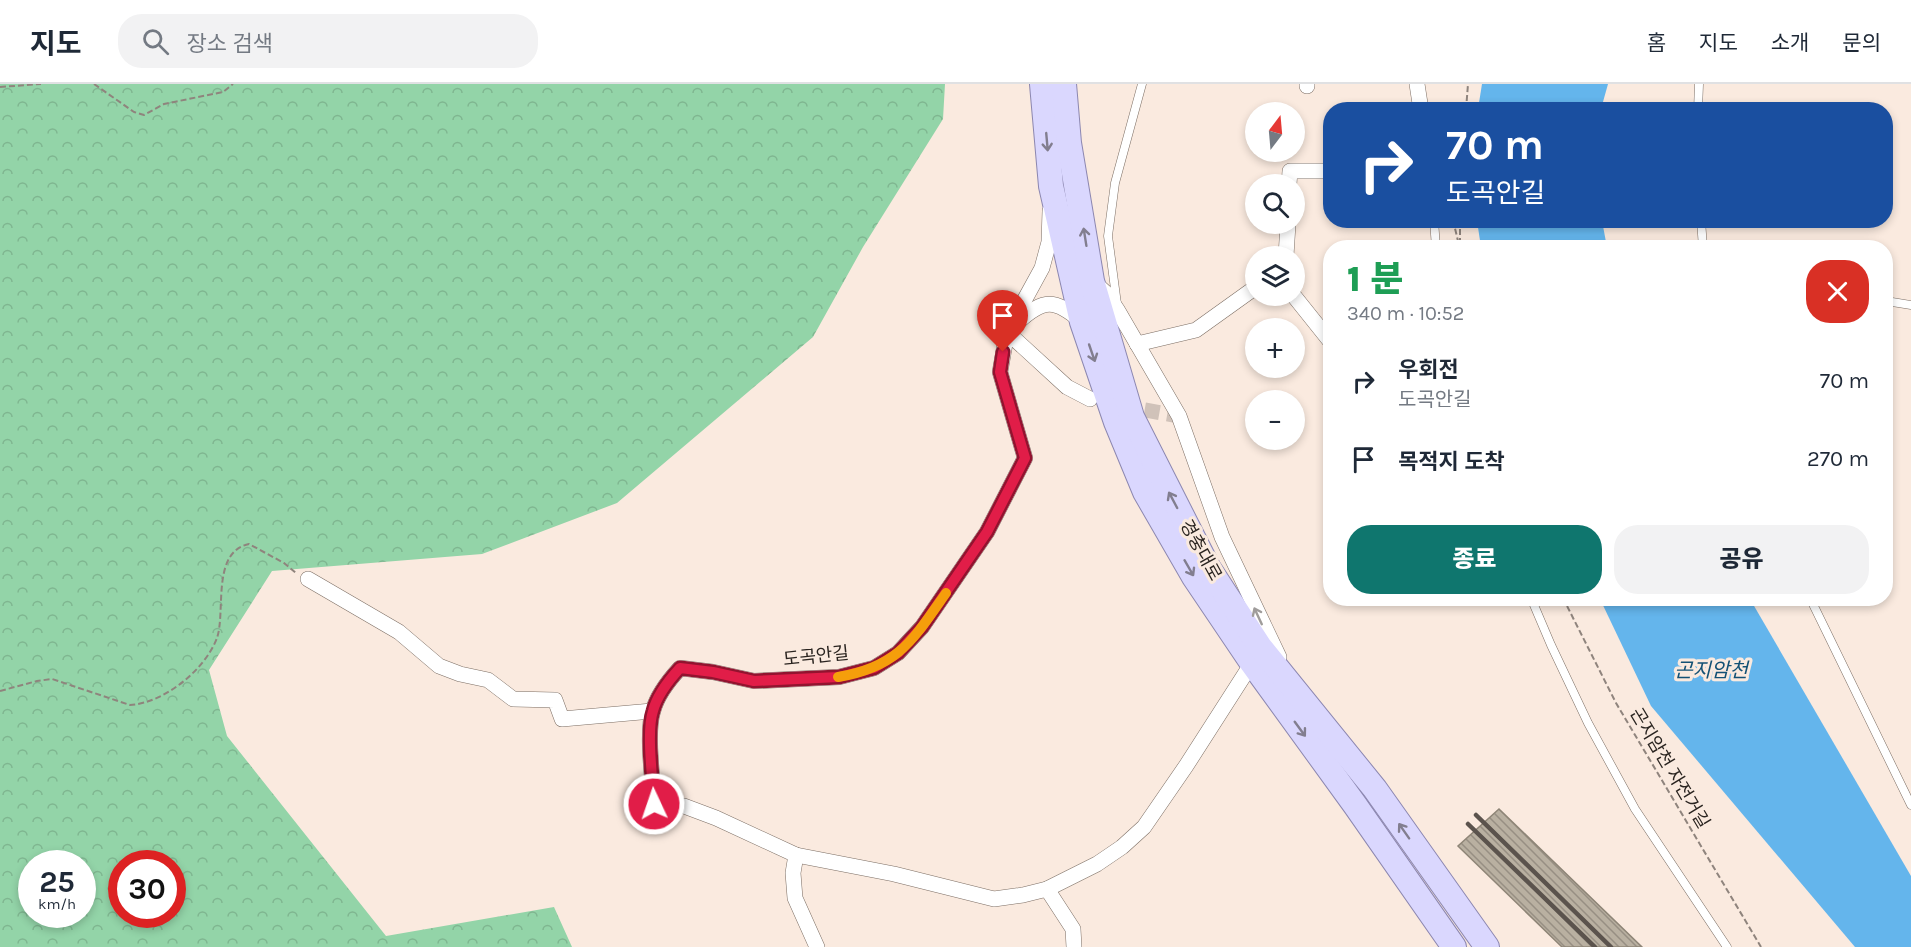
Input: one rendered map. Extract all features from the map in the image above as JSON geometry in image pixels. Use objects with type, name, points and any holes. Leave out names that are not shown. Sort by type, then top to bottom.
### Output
[{"type":"main road","name":"경충대로","points":[[1042,84],[1051,186],[1082,321],[1116,422],[1145,492],[1194,577],[1252,663],[1391,857],[1448,945]]},
{"type":"main road","name":"경충대로","points":[[1064,84],[1069,143],[1092,281],[1132,417],[1208,567],[1260,647],[1375,789],[1487,947]]},
{"type":"main road","points":[[1391,857],[1412,865],[1434,892],[1440,893],[1446,890]]},
{"type":"street","points":[[1417,84],[1421,102]]},
{"type":"street","points":[[1290,174],[1290,171],[1323,171]]},
{"type":"street","name":"도곡안길","points":[[796,855],[694,810],[654,804],[652,711],[668,681],[680,668],[754,681],[839,677],[874,668],[898,653],[922,627],[987,532],[1025,458],[1000,372],[1007,332],[1042,268],[1049,242],[1051,186]]},
{"type":"street","points":[[1092,281],[1106,293],[1118,311],[1179,416],[1222,537],[1271,642],[1306,704]]},
{"type":"street","points":[[1137,344],[1196,330],[1245,295]]},
{"type":"street","points":[[1082,321],[1065,307],[1046,303],[1031,310],[1007,332],[1066,387],[1090,399]]},
{"type":"street","points":[[1302,306],[1323,332]]},
{"type":"street","points":[[308,579],[399,632],[439,666],[460,674],[488,680],[513,699],[555,700],[562,719],[652,711]]},
{"type":"street","points":[[817,947],[795,898],[796,855],[894,874],[994,899],[1047,889],[1097,864],[1122,847],[1144,827],[1252,663]]},
{"type":"street","points":[[1047,889],[1073,929],[1074,947]]},
{"type":"street","points":[[1448,945],[1469,922]]},
{"type":"lane","points":[[1118,311],[1108,236],[1115,183],[1142,84]]},
{"type":"lane","points":[[1698,102],[1699,84]]},
{"type":"lane","points":[[1893,302],[1911,305]]},
{"type":"lane","points":[[1534,606],[1588,723],[1635,809],[1727,947]]},
{"type":"lane","points":[[1814,606],[1911,805]]},
{"type":"path","points":[[0,87],[42,84]]},
{"type":"path","points":[[94,84],[135,112],[144,115],[164,105],[223,92],[233,84]]},
{"type":"path","points":[[1467,102],[1468,84]]},
{"type":"path","points":[[0,691],[52,679],[121,704],[147,702],[177,688],[211,650],[219,628],[223,576],[230,558],[241,546],[249,544],[284,562],[294,572],[308,579]]},
{"type":"path","name":"곤지암천 자전거길","points":[[1567,606],[1616,703],[1761,947]]},
{"type":"green space","points":[[0,84],[945,84],[943,119],[863,247],[813,337],[617,503],[482,554],[272,571],[209,670],[227,736],[386,936],[554,907],[572,947],[0,947]]},
{"type":"water","points":[[1482,84],[1608,84],[1603,102],[1479,102]]},
{"type":"water","points":[[1478,228],[1603,228],[1606,240],[1480,240]]},
{"type":"water","name":"곤지암천","points":[[1603,606],[1754,606],[1911,876],[1911,947],[1855,947],[1651,706]]},
{"type":"building","points":[[1499,809],[1642,947],[1562,947],[1458,846]]},
{"type":"tunnel","points":[[1122,406],[1179,416]]},
{"type":"railway","points":[[1476,815],[1611,947]]},
{"type":"railway","points":[[1468,824],[1595,947]]},
{"type":"slow traffic","points":[[838,677],[874,668],[898,653],[922,627],[946,593]]},
{"type":"route","points":[[654,804],[652,711],[668,681],[680,668],[754,681],[839,677],[874,668],[898,653],[922,627],[987,532],[1025,458],[1000,372],[1003,352]]}]
